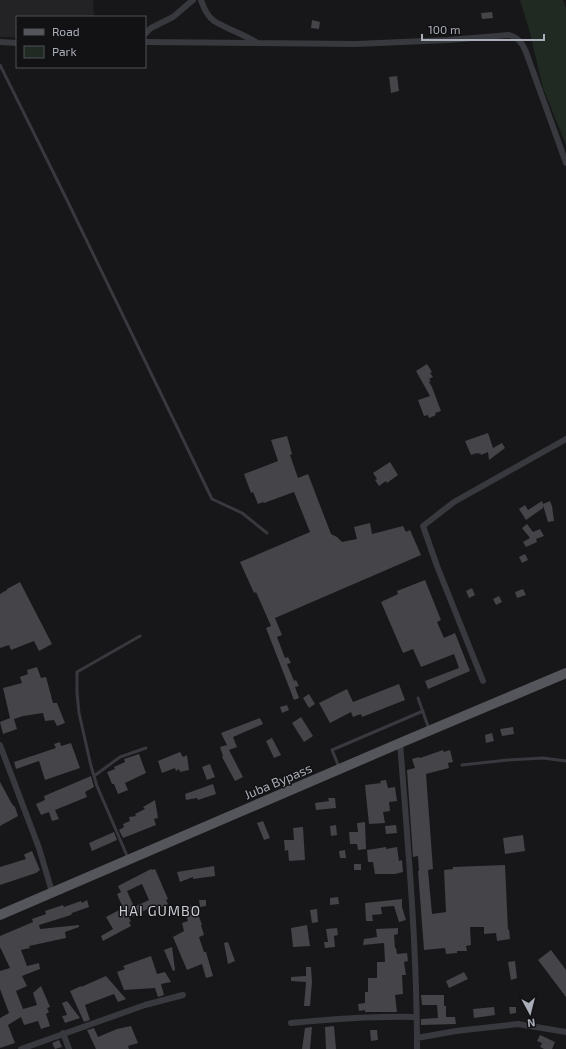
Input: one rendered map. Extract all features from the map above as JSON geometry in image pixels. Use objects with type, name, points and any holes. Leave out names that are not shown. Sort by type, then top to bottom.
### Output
[{"type":"main road","name":"Juba Bypass","points":[[0,914],[566,673]]},
{"type":"street","points":[[146,33],[151,28],[174,17],[193,0]]},
{"type":"street","points":[[201,0],[204,9],[213,20],[258,43]]},
{"type":"street","points":[[146,42],[356,44],[509,36],[514,37],[519,39],[526,52],[566,163]]},
{"type":"street","points":[[0,42],[16,43]]},
{"type":"street","points":[[483,681],[437,566],[423,526],[454,502],[566,439]]},
{"type":"street","points":[[400,743],[410,869],[417,1049]]},
{"type":"street","points":[[0,745],[39,848],[52,892]]},
{"type":"street","points":[[21,1049],[145,1005],[183,995]]},
{"type":"street","points":[[291,1023],[339,1018],[385,1016],[416,1017]]},
{"type":"street","points":[[417,1038],[456,1031],[518,1024],[566,1032]]},
{"type":"street","points":[[63,1033],[69,1049]]},
{"type":"lane","points":[[0,65],[212,499],[242,513],[267,533]]},
{"type":"lane","points":[[129,860],[94,776],[79,713],[77,693],[78,672],[140,636]]},
{"type":"lane","points":[[418,698],[430,730]]},
{"type":"lane","points":[[340,769],[332,750],[423,711]]},
{"type":"lane","points":[[94,776],[120,757],[146,748]]},
{"type":"lane","points":[[462,765],[543,758],[566,761]]},
{"type":"shaded area","points":[[0,0],[93,0],[94,16],[16,16],[16,37],[0,37]]},
{"type":"green space","points":[[520,0],[563,0],[566,8],[566,145],[543,88],[529,29]]},
{"type":"building","points":[[492,12],[493,18],[482,19],[481,13]]},
{"type":"building","points":[[312,20],[320,22],[319,29],[311,28]]},
{"type":"building","points":[[397,76],[399,91],[391,93],[389,77]]},
{"type":"building","points":[[427,364],[433,377],[429,379],[431,381],[429,382],[441,411],[435,413],[436,415],[429,418],[428,415],[424,416],[418,400],[430,396],[416,371]]},
{"type":"building","points":[[488,433],[493,448],[502,443],[505,448],[489,460],[488,452],[481,455],[480,453],[477,453],[471,455],[465,441]]},
{"type":"building","points":[[287,436],[292,454],[290,455],[298,478],[308,474],[331,534],[342,542],[357,539],[354,527],[370,523],[372,534],[403,526],[406,532],[410,530],[421,555],[275,618],[282,635],[277,637],[285,658],[288,657],[291,663],[287,664],[294,681],[296,680],[299,686],[295,687],[299,698],[294,700],[266,628],[271,626],[256,592],[254,593],[240,562],[310,532],[294,492],[258,504],[253,492],[251,493],[244,474],[278,461],[271,440]]},
{"type":"building","points":[[390,462],[398,475],[387,483],[386,481],[379,486],[373,473]]},
{"type":"building","points":[[542,501],[543,504],[550,501],[554,521],[548,522],[543,505],[543,508],[526,520],[519,509],[525,505],[528,510]]},
{"type":"building","points":[[527,524],[533,532],[540,529],[544,536],[536,539],[537,542],[526,547],[523,542],[530,538],[522,528]]},
{"type":"building","points":[[525,554],[528,560],[522,563],[519,557]]},
{"type":"building","points":[[425,580],[441,620],[437,622],[444,638],[455,633],[470,671],[428,689],[425,681],[459,668],[454,654],[421,667],[413,649],[403,653],[381,602],[398,594],[397,591]]},
{"type":"building","points":[[20,582],[52,644],[39,651],[34,641],[11,650],[9,645],[0,648],[0,594]]},
{"type":"building","points":[[472,588],[475,595],[469,598],[466,591]]},
{"type":"building","points":[[523,589],[526,595],[517,598],[515,592]]},
{"type":"building","points":[[499,596],[502,602],[496,605],[493,599]]},
{"type":"building","points":[[37,667],[41,678],[46,677],[53,703],[57,703],[65,723],[57,726],[54,720],[45,721],[43,713],[23,716],[14,719],[17,729],[3,734],[0,722],[10,718],[3,688],[22,683],[20,677],[28,674],[27,670]]},
{"type":"building","points":[[399,684],[405,700],[362,717],[361,714],[353,717],[351,712],[330,723],[319,703],[347,689],[353,702]]},
{"type":"building","points":[[309,694],[315,704],[309,708],[303,698]]},
{"type":"building","points":[[287,705],[289,710],[282,713],[280,707]]},
{"type":"building","points":[[301,717],[313,736],[304,742],[292,723]]},
{"type":"building","points":[[260,718],[263,724],[233,737],[237,747],[229,750],[243,777],[235,781],[222,757],[220,747],[227,745],[221,733]]},
{"type":"building","points":[[513,727],[514,734],[502,736],[500,729]]},
{"type":"building","points":[[492,733],[494,741],[486,743],[485,735]]},
{"type":"building","points":[[272,738],[281,755],[274,758],[266,741]]},
{"type":"building","points":[[60,742],[61,746],[71,743],[80,768],[45,780],[39,761],[16,769],[14,762],[56,748],[54,744]]},
{"type":"building","points":[[443,750],[444,752],[450,750],[453,762],[448,763],[449,768],[426,774],[433,869],[428,870],[432,914],[446,912],[444,870],[453,869],[453,867],[505,865],[508,930],[509,929],[510,939],[497,941],[496,933],[484,934],[484,927],[470,927],[471,945],[466,946],[467,951],[457,951],[457,953],[446,954],[445,948],[424,950],[418,856],[413,857],[407,770],[415,768],[412,759],[420,758]]},
{"type":"building","points":[[180,752],[183,757],[187,755],[189,770],[180,772],[179,769],[176,771],[175,768],[162,773],[158,761]]},
{"type":"building","points":[[139,754],[146,773],[125,783],[128,790],[118,794],[107,772],[115,769],[114,767],[125,762],[124,759]]},
{"type":"building","points":[[210,764],[215,777],[207,780],[202,767]]},
{"type":"building","points":[[91,776],[94,787],[85,792],[87,797],[55,810],[59,819],[52,821],[49,812],[41,815],[36,804],[45,800],[44,796]]},
{"type":"building","points":[[386,780],[388,788],[395,787],[397,801],[389,802],[390,811],[383,812],[385,823],[369,824],[365,785],[381,783],[380,781]]},
{"type":"building","points":[[0,782],[15,807],[18,816],[0,826]]},
{"type":"building","points":[[213,784],[216,794],[198,800],[197,798],[186,800],[185,794]]},
{"type":"building","points":[[328,798],[335,798],[336,808],[316,810],[315,803],[329,801]]},
{"type":"building","points":[[155,800],[158,818],[154,819],[156,825],[123,838],[119,830],[124,827],[123,824],[130,821],[129,817],[136,816],[135,814],[145,809],[143,807]]},
{"type":"building","points":[[263,821],[270,838],[264,840],[257,823]]},
{"type":"building","points":[[365,822],[366,849],[358,850],[357,844],[350,844],[349,832],[358,832],[357,823]]},
{"type":"building","points":[[336,825],[337,835],[331,836],[330,826]]},
{"type":"building","points":[[396,825],[397,833],[386,834],[385,826]]},
{"type":"building","points":[[303,827],[305,860],[289,861],[288,850],[285,851],[284,840],[294,840],[293,828]]},
{"type":"building","points":[[114,832],[117,840],[92,851],[89,843]]},
{"type":"building","points":[[523,835],[525,851],[505,854],[503,838]]},
{"type":"building","points":[[386,847],[386,849],[397,847],[399,861],[402,860],[403,872],[395,874],[375,874],[373,862],[368,862],[367,850]]},
{"type":"building","points":[[345,850],[346,858],[340,858],[339,851]]},
{"type":"building","points":[[32,851],[40,870],[36,873],[0,885],[0,867],[26,859],[24,855]]},
{"type":"building","points":[[354,864],[361,864],[361,870],[354,870]]},
{"type":"building","points":[[214,866],[215,876],[193,879],[193,877],[180,882],[177,872]]},
{"type":"building","points":[[151,869],[155,869],[168,899],[166,900],[168,904],[156,910],[154,906],[129,918],[131,921],[129,922],[131,926],[103,941],[101,936],[113,929],[106,917],[123,908],[117,894],[121,892],[118,886]],"holes":[[[142,884],[149,900],[134,907],[127,891]]]},
{"type":"building","points":[[338,897],[339,904],[330,905],[330,898]]},
{"type":"building","points":[[402,899],[402,907],[406,920],[399,922],[394,906],[381,907],[382,914],[372,915],[373,921],[366,921],[365,903]]},
{"type":"building","points":[[87,900],[89,907],[72,913],[71,915],[39,925],[40,929],[79,925],[79,927],[65,932],[66,938],[29,946],[30,948],[21,950],[27,966],[39,963],[40,969],[22,976],[27,986],[16,991],[23,1009],[37,1005],[33,993],[41,986],[50,1007],[47,1008],[49,1012],[46,1014],[50,1026],[41,1029],[38,1021],[24,1025],[21,1017],[8,1025],[15,1043],[0,1048],[0,1018],[9,1013],[0,989],[0,971],[10,968],[0,947],[0,936],[33,922],[32,919],[46,914],[45,911],[63,905],[64,907],[81,901],[82,903]]},
{"type":"building","points":[[199,900],[206,900],[206,906],[200,907]]},
{"type":"building","points":[[195,905],[204,935],[199,937],[204,952],[206,952],[213,976],[206,978],[202,964],[187,970],[173,937],[184,931],[182,923],[188,921],[185,912],[187,911],[185,908]]},
{"type":"building","points":[[317,909],[318,922],[312,923],[310,910]]},
{"type":"building","points":[[307,925],[310,946],[293,947],[291,928]]},
{"type":"building","points":[[337,928],[338,935],[334,936],[335,947],[325,948],[324,942],[328,942],[326,929]]},
{"type":"building","points":[[398,928],[398,934],[394,935],[395,948],[397,954],[407,953],[408,961],[404,962],[406,975],[402,975],[403,994],[395,995],[397,1012],[359,1011],[358,1004],[365,1003],[365,992],[368,992],[368,978],[377,978],[377,962],[385,962],[384,943],[363,945],[364,939],[377,937],[376,929]]},
{"type":"building","points":[[228,942],[235,961],[228,964],[224,943]]},
{"type":"building","points":[[172,947],[175,970],[173,971],[164,950]]},
{"type":"building","points":[[551,950],[566,970],[566,997],[538,960]]},
{"type":"building","points":[[151,956],[157,974],[165,972],[171,982],[161,984],[164,995],[158,997],[155,988],[124,990],[117,972],[125,969],[123,966]]},
{"type":"building","points":[[515,961],[517,978],[511,980],[508,962]]},
{"type":"building","points":[[306,967],[311,967],[312,982],[310,1006],[304,1006],[306,982],[291,981],[291,977],[306,976]]},
{"type":"building","points":[[464,972],[468,979],[449,988],[446,981]]},
{"type":"building","points":[[106,976],[126,999],[118,1002],[114,994],[85,1005],[90,1020],[84,1022],[70,991]]},
{"type":"building","points":[[421,995],[444,995],[446,1017],[455,1017],[456,1024],[421,1025],[421,1019],[438,1018],[437,1005],[422,1005]]},
{"type":"building","points":[[67,1001],[80,1018],[65,1023],[62,1016],[67,1015],[62,1003]]},
{"type":"building","points":[[494,1007],[495,1015],[474,1018],[473,1009]]},
{"type":"building","points":[[509,1007],[516,1007],[516,1013],[510,1014]]},
{"type":"building","points":[[131,1026],[138,1043],[128,1046],[129,1049],[96,1049],[87,1030],[94,1028],[98,1037],[117,1029]]},
{"type":"building","points":[[334,1026],[336,1049],[326,1049],[325,1027]]},
{"type":"building","points":[[312,1027],[310,1049],[302,1049],[305,1028]]},
{"type":"building","points":[[370,1030],[377,1030],[378,1040],[371,1041]]},
{"type":"building","points":[[540,1035],[555,1042],[552,1049],[544,1049],[540,1047],[542,1043],[537,1041]]},
{"type":"building","points":[[59,1040],[62,1047],[55,1049],[52,1043]]},
{"type":"district","name":"HAI GUMBO","points":[[160,910]]}]
